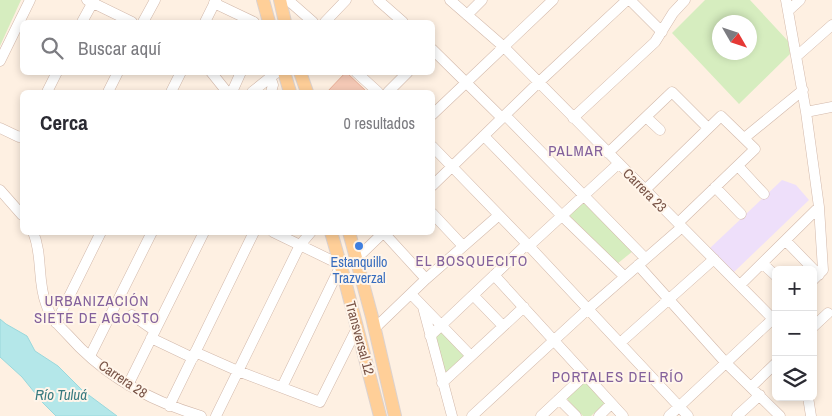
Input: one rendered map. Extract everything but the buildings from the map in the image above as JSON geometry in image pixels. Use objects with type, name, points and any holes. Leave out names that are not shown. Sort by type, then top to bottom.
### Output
[{"type":"main road","points":[[263,0],[268,20]]},
{"type":"main road","points":[[283,1],[286,20]]},
{"type":"main road","points":[[285,75],[289,90]]},
{"type":"main road","points":[[301,75],[306,90]]},
{"type":"main road","name":"Transversal 12","points":[[332,235],[380,416]]},
{"type":"main road","name":"Transversal 12","points":[[349,235],[395,416]]},
{"type":"street","points":[[20,20],[30,0]]},
{"type":"street","points":[[144,20],[155,0]]},
{"type":"street","points":[[327,20],[346,0]]},
{"type":"street","points":[[378,0],[401,20]]},
{"type":"street","name":"Carrera 23","points":[[450,0],[504,47],[618,164],[772,315]]},
{"type":"street","points":[[467,15],[482,0]]},
{"type":"street","points":[[435,112],[553,0]]},
{"type":"street","points":[[435,183],[503,116],[628,0],[662,32]]},
{"type":"street","points":[[573,118],[655,42],[673,13],[685,0]]},
{"type":"street","points":[[786,0],[803,90],[819,207],[818,275]]},
{"type":"street","points":[[788,11],[800,0]]},
{"type":"street","points":[[83,20],[91,1],[128,20]]},
{"type":"street","points":[[283,1],[310,20]]},
{"type":"street","points":[[206,20],[215,2],[250,20]]},
{"type":"street","points":[[0,61],[20,20]]},
{"type":"street","points":[[796,56],[832,25]]},
{"type":"street","points":[[435,52],[584,195],[642,262],[669,300],[726,363],[780,416]]},
{"type":"street","points":[[48,90],[56,75]]},
{"type":"street","points":[[109,90],[116,75]]},
{"type":"street","points":[[172,90],[180,75]]},
{"type":"street","points":[[213,75],[225,90]]},
{"type":"street","points":[[233,90],[240,75]]},
{"type":"street","points":[[359,75],[376,90]]},
{"type":"street","points":[[390,90],[405,75]]},
{"type":"street","points":[[255,90],[274,76]]},
{"type":"street","points":[[272,90],[274,76]]},
{"type":"street","points":[[748,135],[803,90]]},
{"type":"street","points":[[608,153],[672,92],[708,128]]},
{"type":"street","points":[[806,112],[832,107]]},
{"type":"street","points":[[472,416],[588,308],[642,262],[715,187],[755,150],[721,116],[645,190]]},
{"type":"street","points":[[646,117],[660,130]]},
{"type":"street","points":[[0,128],[20,137]]},
{"type":"street","points":[[484,136],[624,276]]},
{"type":"street","points":[[435,149],[499,214],[688,416]]},
{"type":"street","points":[[430,336],[473,294],[618,164]]},
{"type":"street","points":[[738,166],[764,194]]},
{"type":"street","points":[[715,187],[741,214]]},
{"type":"street","points":[[0,190],[20,213]]},
{"type":"street","points":[[740,285],[819,207]]},
{"type":"street","points":[[374,329],[426,279],[499,214]]},
{"type":"street","points":[[435,216],[462,246]]},
{"type":"street","name":"Carrera 28","points":[[34,235],[37,243],[44,299],[56,323],[109,373],[169,406],[201,416]]},
{"type":"street","points":[[56,323],[100,235]]},
{"type":"street","points":[[90,356],[150,235]]},
{"type":"street","points":[[128,385],[202,235]]},
{"type":"street","points":[[169,406],[253,235]]},
{"type":"street","points":[[279,235],[341,264],[282,387]]},
{"type":"street","points":[[216,416],[300,245],[308,235]]},
{"type":"street","points":[[356,259],[382,235]]},
{"type":"street","points":[[386,235],[426,279]]},
{"type":"street","points":[[786,241],[818,275]]},
{"type":"street","points":[[620,343],[714,260]]},
{"type":"street","points":[[763,264],[772,272]]},
{"type":"street","points":[[494,275],[623,416]]},
{"type":"street","points":[[410,294],[471,356]]},
{"type":"street","points":[[473,294],[503,326]]},
{"type":"street","points":[[423,307],[452,416]]},
{"type":"street","points":[[442,383],[524,307]]},
{"type":"street","points":[[817,323],[828,312]]},
{"type":"street","points":[[132,315],[153,334],[194,355],[320,402],[357,328]]},
{"type":"street","points":[[669,416],[772,319]]},
{"type":"street","points":[[751,387],[772,367]]},
{"type":"street","points":[[541,416],[585,375]]},
{"type":"street","points":[[737,416],[760,395]]},
{"type":"street","points":[[559,399],[576,416]]},
{"type":"street","points":[[809,401],[811,416]]},
{"type":"street","points":[[599,416],[611,404]]},
{"type":"shaded area","points":[[782,180],[796,185],[809,200],[733,273],[709,249]]},
{"type":"green space","points":[[0,0],[21,0],[0,46]]},
{"type":"green space","points":[[705,0],[750,0],[788,41],[790,54],[739,104],[672,33]]},
{"type":"green space","points":[[583,200],[633,251],[617,264],[569,215]]},
{"type":"green space","points":[[441,330],[466,355],[445,373],[434,337]]},
{"type":"green space","points":[[585,381],[605,403],[591,416],[583,416],[566,398]]},
{"type":"water","name":"Río Tuluá","points":[[0,319],[27,336],[35,351],[58,366],[82,390],[117,416],[56,416],[22,377],[0,357]]},
{"type":"place","name":"Estanquillo Trazverzal","points":[[359,246]]},
{"type":"district","name":"PALMAR","points":[[576,150]]},
{"type":"district","name":"EL BOSQUECITO","points":[[472,260]]},
{"type":"district","name":"URBANIZACIÓN SIETE DE AGOSTO","points":[[97,308]]},
{"type":"district","name":"PORTALES DEL RÍO","points":[[618,376]]}]
